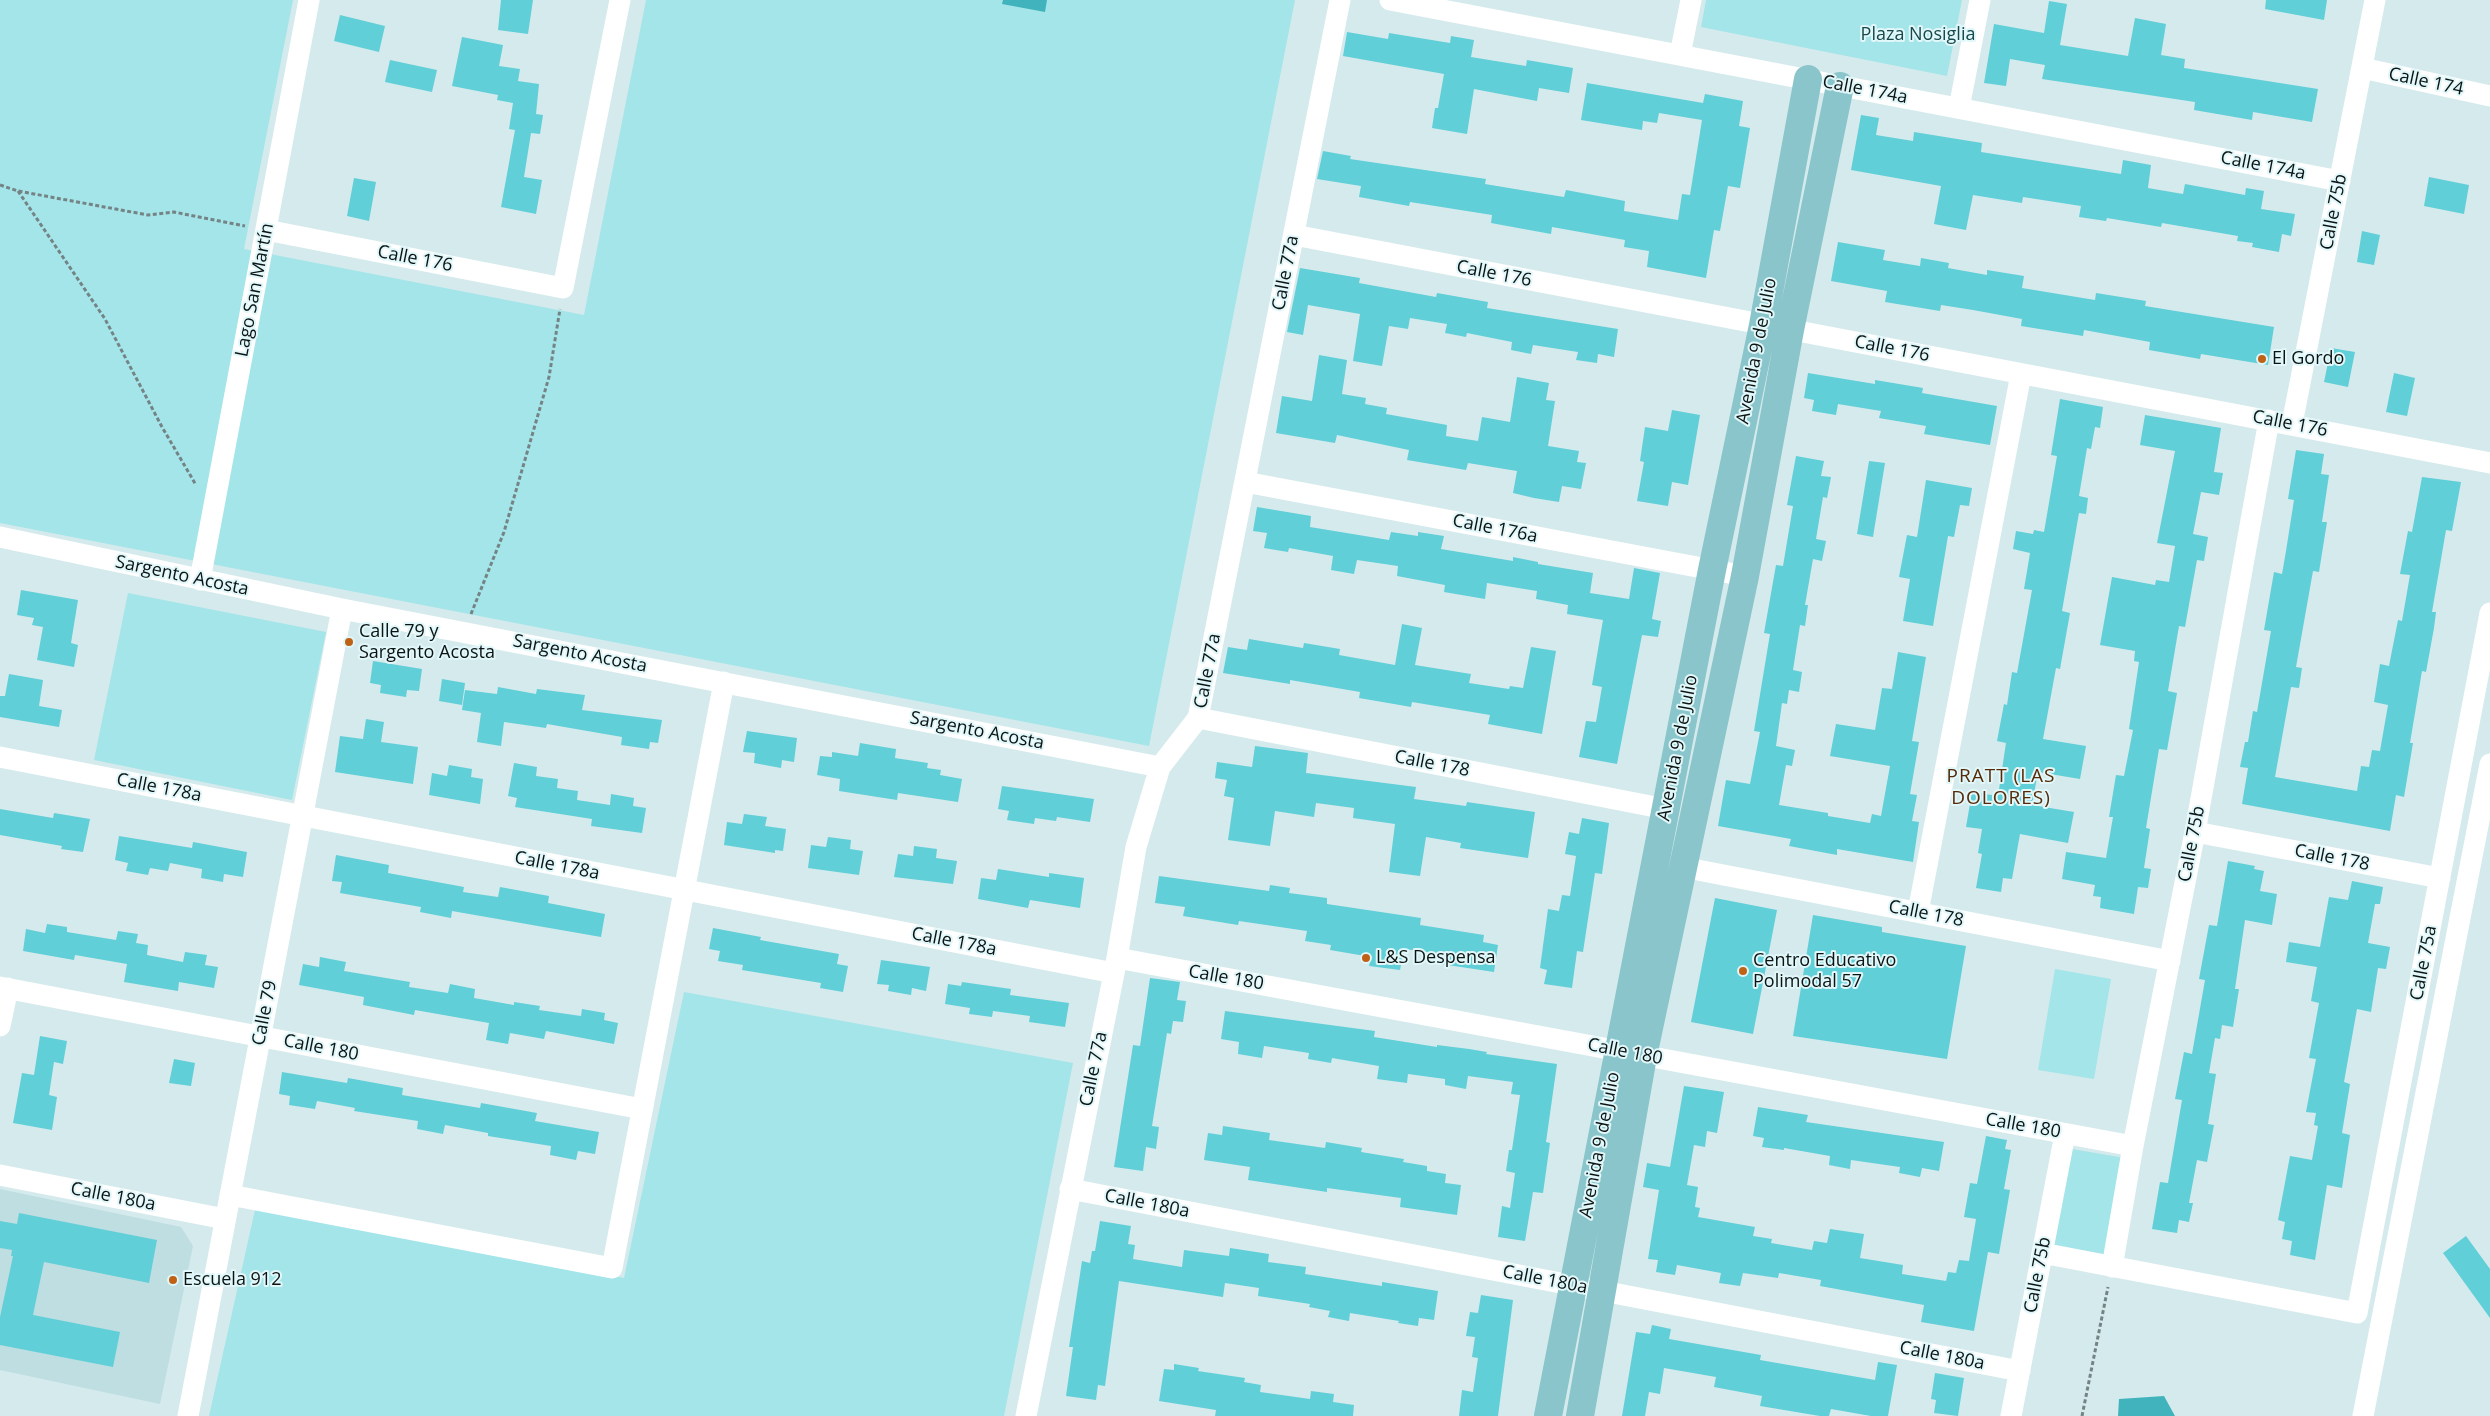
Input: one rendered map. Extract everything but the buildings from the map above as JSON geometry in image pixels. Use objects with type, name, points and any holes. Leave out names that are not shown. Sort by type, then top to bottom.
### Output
[{"type":"main road","name":"Avenida 9 de Julio","points":[[1580,1416],[1603,1291],[1631,1053],[1666,809],[1712,570],[1763,325],[1808,79]]},
{"type":"main road","name":"Avenida 9 de Julio","points":[[1548,1416],[1573,1285],[1631,1053],[1682,868],[1745,576],[1790,330],[1840,86]]},
{"type":"street","name":"Lago San Martín","points":[[200,580],[309,0]]},
{"type":"street","points":[[563,288],[620,0]]},
{"type":"street","name":"Calle 77a","points":[[1026,1416],[1115,965],[1136,847],[1160,767],[1198,718],[1340,0]]},
{"type":"street","name":"Calle 174a","points":[[1390,0],[2340,181]]},
{"type":"street","points":[[1680,55],[1690,0]]},
{"type":"street","points":[[1959,108],[1980,0]]},
{"type":"street","name":"Calle 75b","points":[[2292,424],[2375,0]]},
{"type":"street","name":"Calle 174","points":[[2362,68],[2490,96]]},
{"type":"street","name":"Calle 176","points":[[266,230],[563,288]]},
{"type":"street","name":"Calle 176","points":[[1294,236],[2490,463]]},
{"type":"street","points":[[1918,912],[2021,374]]},
{"type":"street","name":"Calle 75b","points":[[2112,1267],[2133,1146],[2195,832],[2269,420]]},
{"type":"street","name":"Calle 176a","points":[[1245,482],[1745,576]]},
{"type":"street","name":"Sargento Acosta","points":[[0,537],[342,609],[1160,767]]},
{"type":"street","name":"Calle 79","points":[[188,1416],[342,609]]},
{"type":"street","name":"Calle 75a","points":[[2112,1267],[2357,1313],[2490,613]]},
{"type":"street","points":[[230,1195],[612,1268],[724,682]]},
{"type":"street","name":"Calle 178","points":[[1198,718],[1666,809]]},
{"type":"street","name":"Calle 178a","points":[[0,757],[684,891],[1115,965]]},
{"type":"street","points":[[2363,1416],[2486,814],[2490,764]]},
{"type":"street","points":[[2453,808],[2486,814]]},
{"type":"street","name":"Calle 178","points":[[2195,832],[2440,878]]},
{"type":"street","name":"Calle 178","points":[[1682,868],[2170,960]]},
{"type":"street","name":"Calle 180","points":[[1115,965],[1631,1053],[2133,1146]]},
{"type":"street","points":[[0,1026],[4,987]]},
{"type":"street","name":"Calle 180","points":[[4,987],[642,1109]]},
{"type":"street","name":"Calle 75b","points":[[2011,1416],[2065,1134]]},
{"type":"street","name":"Calle 180a","points":[[0,1175],[226,1220]]},
{"type":"street","name":"Calle 180a","points":[[1070,1189],[2020,1371]]},
{"type":"street","points":[[2042,1253],[2112,1267]]},
{"type":"path","points":[[0,185],[148,215],[174,212],[266,230]]},
{"type":"path","points":[[18,190],[105,319],[162,427],[213,514]]},
{"type":"path","points":[[463,632],[504,532],[549,377],[563,288]]},
{"type":"path","points":[[2082,1416],[2112,1267]]},
{"type":"shaded area","points":[[1003,0],[1047,0],[1045,12],[1002,4]]},
{"type":"shaded area","points":[[0,1189],[181,1227],[193,1246],[160,1404],[0,1370]]},
{"type":"shaded area","points":[[2164,1396],[2175,1416],[2118,1416],[2119,1399]]},
{"type":"green space","points":[[0,0],[293,0],[244,249],[584,315],[646,0],[1295,0],[1149,746],[0,523]]},
{"type":"green space","name":"Plaza Nosiglia","points":[[1706,0],[1962,0],[1947,76],[1701,27]]},
{"type":"green space","points":[[128,593],[326,632],[292,800],[94,760]]},
{"type":"green space","points":[[2055,969],[2111,979],[2094,1079],[2038,1070]]},
{"type":"green space","points":[[684,992],[1073,1063],[1004,1416],[209,1416],[257,1201],[624,1278]]},
{"type":"green space","points":[[2072,1149],[2125,1158],[2106,1256],[2054,1246]]},
{"type":"place","name":"El Gordo","points":[[2262,359]]},
{"type":"place","name":"Calle 79 y Sargento Acosta","points":[[349,642]]},
{"type":"place","name":"L&S Despensa","points":[[1366,958]]},
{"type":"place","name":"Centro Educativo Polimodal 57","points":[[1743,971]]},
{"type":"place","name":"Escuela 912","points":[[173,1280]]},
{"type":"district","name":"PRATT (LAS DOLORES)","points":[[2001,788]]}]
